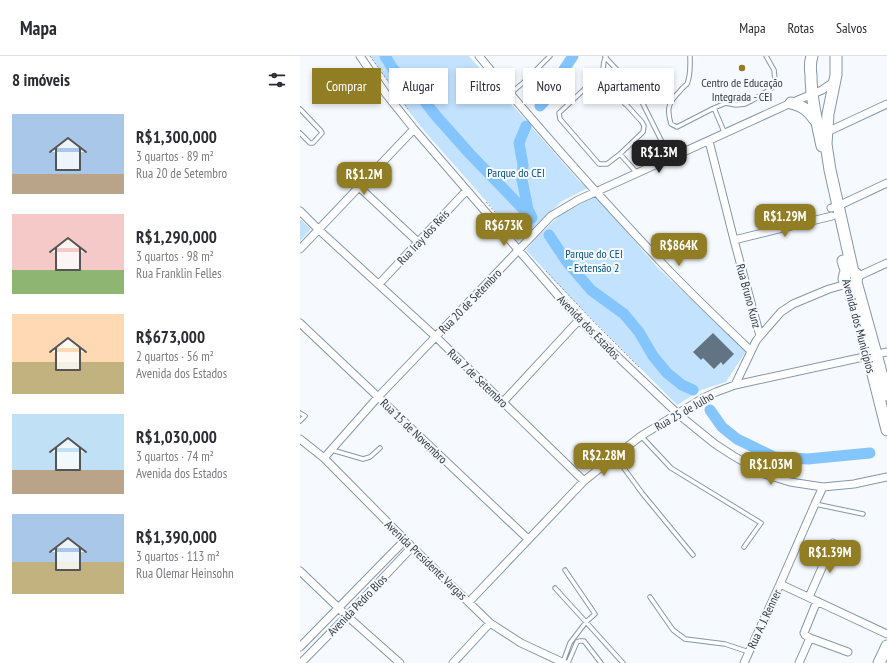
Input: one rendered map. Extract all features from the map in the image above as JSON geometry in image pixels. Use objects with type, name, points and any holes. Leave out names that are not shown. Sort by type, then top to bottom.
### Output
[{"type":"main road","name":"Avenida dos Municípios","points":[[834,210],[826,144],[828,114],[836,75],[836,56]]},
{"type":"main road","name":"Avenida dos Municípios","points":[[810,58],[812,89],[826,179],[852,278],[877,354],[887,395]]},
{"type":"main road","points":[[791,104],[806,109],[818,124]]},
{"type":"main road","name":"Avenida dos Municípios","points":[[877,354],[887,430]]},
{"type":"main road","points":[[879,663],[887,646]]},
{"type":"main road","points":[[885,663],[887,659]]},
{"type":"street","name":"Avenida dos Estados","points":[[360,56],[386,94],[414,129],[579,320],[678,414],[715,444],[732,456],[764,474],[790,482],[823,487],[854,484],[887,477]]},
{"type":"street","points":[[479,56],[489,68]]},
{"type":"street","points":[[812,89],[827,88],[835,81]]},
{"type":"street","name":"Rua 20 de Setembro","points":[[324,458],[378,397],[550,216],[578,200],[791,104],[812,89]]},
{"type":"street","points":[[515,98],[596,192],[660,261],[751,352]]},
{"type":"street","points":[[827,132],[887,104]]},
{"type":"street","points":[[300,249],[414,129]]},
{"type":"street","name":"Rua Bruno Kunz","points":[[709,141],[760,336]]},
{"type":"street","points":[[734,240],[834,210],[887,183]]},
{"type":"street","points":[[359,187],[418,242]]},
{"type":"street","name":"Rua Iray dos Reis","points":[[379,284],[467,190]]},
{"type":"street","name":"Rua 7 de Setembro","points":[[300,211],[436,337],[584,481]]},
{"type":"street","points":[[735,385],[760,336],[781,312],[794,304],[887,263]]},
{"type":"street","points":[[503,402],[579,320]]},
{"type":"street","name":"Rua 15 de Novembro","points":[[300,323],[528,539]]},
{"type":"street","name":"Rua 25 de Julho","points":[[469,602],[584,481],[641,436],[703,398],[735,385],[877,354]]},
{"type":"street","name":"Avenida Presidente Vargas","points":[[300,439],[324,458],[490,623],[521,643],[565,663]]},
{"type":"street","name":"Rua A. J. Renner","points":[[744,663],[823,487]]},
{"type":"street","name":"Avenida Pedro Blos","points":[[300,647],[405,540]]},
{"type":"street","points":[[808,597],[833,543]]},
{"type":"street","name":"Avenida Pedro Blos","points":[[301,663],[412,547]]},
{"type":"street","points":[[300,571],[347,616],[400,663]]},
{"type":"street","points":[[780,584],[887,634]]},
{"type":"street","points":[[817,601],[804,633],[805,635],[848,652]]},
{"type":"street","points":[[453,663],[490,623]]},
{"type":"street","points":[[799,663],[810,638]]},
{"type":"lane","points":[[515,90],[550,56]]},
{"type":"lane","points":[[690,56],[691,69],[687,84],[674,98],[670,105],[668,115],[671,124],[677,127],[726,103],[736,105],[745,104],[772,88],[775,80],[774,70],[766,56]]},
{"type":"lane","points":[[603,68],[605,57]]},
{"type":"lane","points":[[605,57],[615,68]]},
{"type":"lane","points":[[583,90],[559,113],[559,115],[560,119],[599,164],[607,164],[643,132],[644,126],[642,122],[625,104]]},
{"type":"lane","points":[[643,104],[670,158]]},
{"type":"lane","points":[[714,108],[725,134]]},
{"type":"lane","points":[[300,133],[310,143],[313,143],[322,133],[321,130],[301,111]]},
{"type":"lane","points":[[620,154],[637,173]]},
{"type":"lane","points":[[300,413],[305,416],[300,421]]},
{"type":"lane","points":[[641,436],[671,468],[762,523],[744,547]]},
{"type":"lane","points":[[332,450],[363,460],[370,457],[380,448]]},
{"type":"lane","points":[[615,456],[642,493],[693,555]]},
{"type":"lane","points":[[815,504],[863,514]]},
{"type":"lane","points":[[565,570],[595,614],[586,622],[570,643],[565,663]]},
{"type":"lane","points":[[555,588],[623,663]]},
{"type":"lane","points":[[650,597],[673,630],[685,638],[725,644],[749,652]]},
{"type":"lane","points":[[565,663],[577,642],[580,641],[584,642],[601,663]]},
{"type":"path","points":[[370,56],[411,114]]},
{"type":"path","points":[[483,198],[498,216]]},
{"type":"path","points":[[543,268],[638,366]]},
{"type":"green space","name":"Parque do CEI","points":[[370,56],[469,56],[480,68],[456,68],[456,104],[511,104],[579,181],[588,188],[562,201],[518,242],[494,210],[426,133],[403,104],[448,104],[448,68],[389,68],[389,84],[381,72],[381,68],[378,68]]},
{"type":"green space","name":"Parque do CEI - Extensão 2","points":[[596,196],[657,267],[746,351],[726,382],[701,390],[677,405],[566,293],[526,250],[560,215]]},
{"type":"green space","points":[[300,219],[311,229],[300,241]]},
{"type":"building","points":[[713,333],[734,354],[723,365],[721,362],[714,369],[703,358],[701,360],[693,352]]},
{"type":"waterway","points":[[385,56],[393,69],[410,83],[437,117],[470,154],[526,212]]},
{"type":"waterway","points":[[540,106],[548,97],[573,56]]},
{"type":"waterway","points":[[526,126],[519,143],[523,165],[522,180],[528,209],[532,218]]},
{"type":"waterway","points":[[549,235],[567,262],[591,290],[624,314],[639,332],[653,356],[667,373],[682,385],[693,390]]},
{"type":"waterway","points":[[710,410],[722,427],[737,439],[774,457],[808,459],[870,453]]},
{"type":"place","name":"Centro de Educação Integrada - CEI","points":[[742,68]]}]
